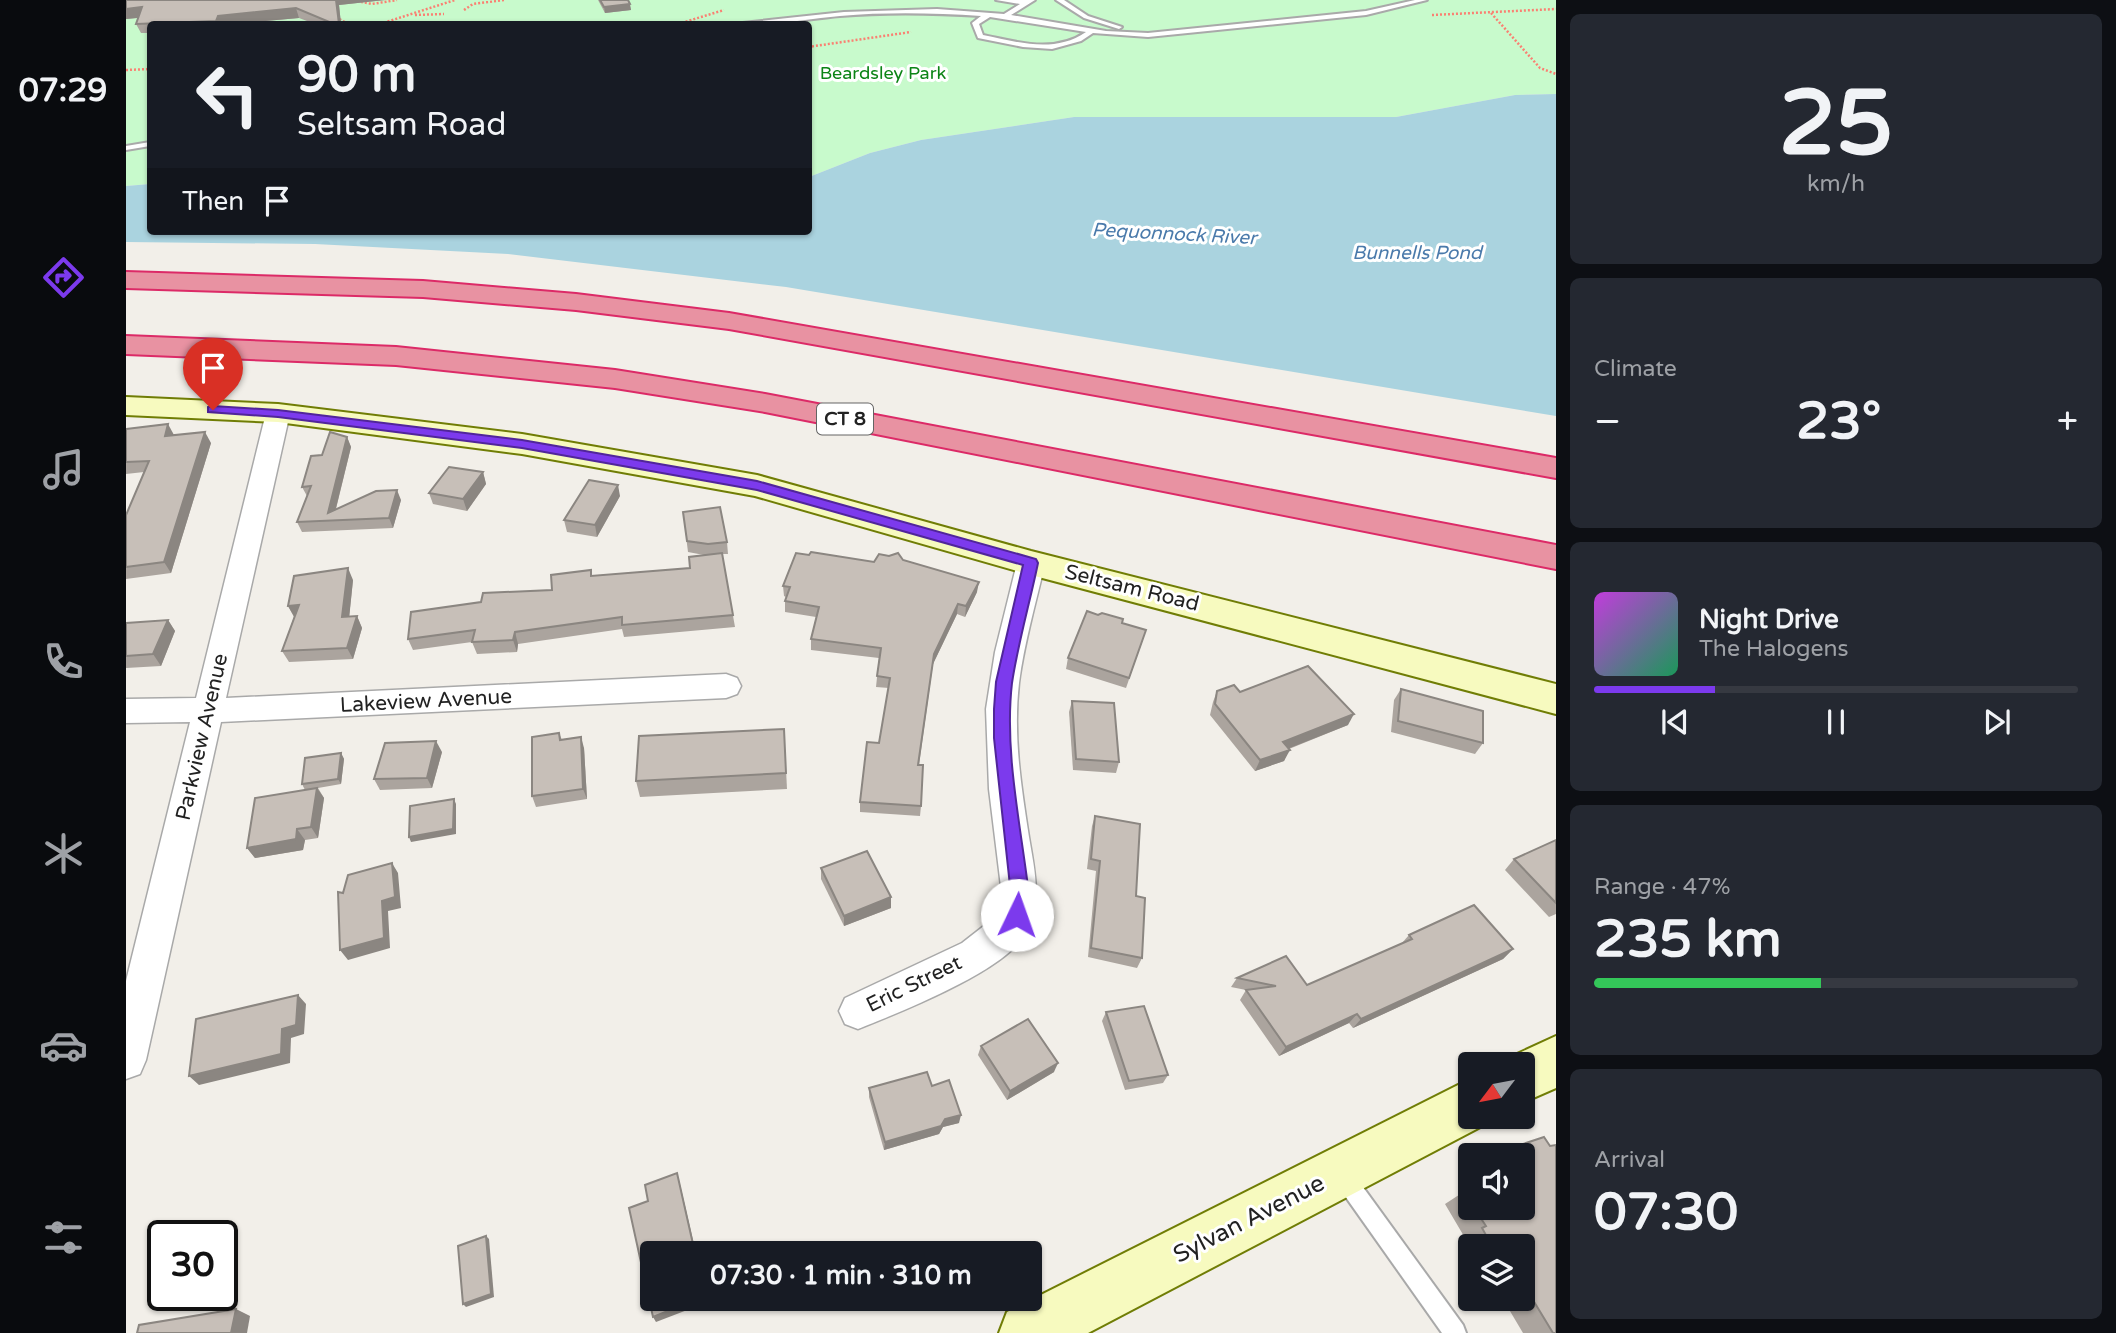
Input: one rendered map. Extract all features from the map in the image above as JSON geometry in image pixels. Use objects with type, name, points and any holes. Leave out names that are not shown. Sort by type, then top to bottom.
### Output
[{"type":"highway","points":[[126,280],[410,288],[652,311],[862,343],[1556,468]]},
{"type":"highway","name":"CT 8","points":[[126,345],[396,356],[640,383],[765,403],[1556,557]]},
{"type":"main road","name":"Seltsam Road","points":[[126,406],[278,414],[522,444],[757,486],[1031,563],[1556,699]]},
{"type":"main road","points":[[1535,1072],[1556,1062]]},
{"type":"main road","name":"Sylvan Avenue","points":[[1028,1333],[1458,1111]]},
{"type":"street","name":"Parkview Avenue","points":[[126,1060],[278,414]]},
{"type":"street","name":"Eric Street","points":[[858,1011],[983,950],[1003,934],[1017,915],[1020,895],[1002,738],[1004,682],[1031,563]]},
{"type":"street","name":"Lakeview Avenue","points":[[126,711],[726,686]]},
{"type":"lane","points":[[999,0],[1028,1]]},
{"type":"lane","points":[[1059,0],[1086,17],[1148,35]]},
{"type":"lane","points":[[774,21],[888,12],[928,12],[1005,16],[1091,32],[1148,35],[1366,13],[1424,0]]},
{"type":"lane","points":[[1005,16],[1028,1]]},
{"type":"lane","points":[[918,2],[928,12]]},
{"type":"lane","points":[[988,15],[975,23],[980,37],[1051,48],[1066,47],[1091,32]]},
{"type":"lane","points":[[126,136],[147,143]]},
{"type":"lane","points":[[126,148],[147,144]]},
{"type":"lane","points":[[1341,1172],[1455,1333]]},
{"type":"path","points":[[345,2],[358,0],[372,4],[397,0]]},
{"type":"path","points":[[391,21],[455,0]]},
{"type":"path","points":[[464,10],[473,4],[505,0]]},
{"type":"path","points":[[1421,16],[1556,9]]},
{"type":"path","points":[[1490,12],[1540,68],[1556,74]]},
{"type":"path","points":[[414,15],[444,14]]},
{"type":"path","points":[[331,16],[342,21]]},
{"type":"path","points":[[812,46],[914,31]]},
{"type":"path","points":[[126,70],[147,69]]},
{"type":"green space","name":"Beardsley Park","points":[[126,0],[1556,0],[1556,94],[1515,95],[1396,117],[1074,117],[921,140],[870,153],[812,176],[812,21],[147,21],[147,184],[126,186]]},
{"type":"water","name":"Bunnells Pond","points":[[1556,94],[1556,416],[786,287],[508,254],[315,244],[126,242],[126,186],[147,184],[147,235],[812,235],[812,176],[870,153],[921,140],[1074,117],[1396,117],[1515,95]]},
{"type":"building","points":[[126,0],[336,0],[339,21],[327,21],[296,8],[218,16],[216,21],[147,21],[147,24],[136,24],[142,7],[126,9]]},
{"type":"building","points":[[600,0],[628,0],[630,4],[604,7]]},
{"type":"building","points":[[168,424],[165,436],[205,432],[164,562],[126,567],[126,515],[149,461],[126,462],[126,429]]},
{"type":"building","points":[[330,432],[347,437],[328,513],[376,491],[397,490],[389,518],[297,522],[311,486],[302,487],[311,456],[322,455]]},
{"type":"building","points":[[449,467],[483,472],[463,499],[429,493]]},
{"type":"building","points":[[589,480],[618,485],[595,525],[564,520]]},
{"type":"building","points":[[720,507],[727,542],[708,544],[687,541],[683,512]]},
{"type":"building","points":[[811,552],[874,562],[879,554],[889,556],[898,553],[903,560],[979,582],[966,606],[958,604],[934,654],[918,765],[923,765],[921,806],[860,802],[867,742],[879,743],[890,678],[877,676],[881,648],[811,639],[819,607],[785,601],[790,587],[783,586],[796,553],[809,555]]},
{"type":"building","points":[[722,553],[733,615],[622,625],[622,617],[515,632],[513,640],[472,642],[475,630],[408,639],[411,612],[481,602],[483,593],[552,590],[551,575],[591,570],[591,576],[690,568],[689,557]]},
{"type":"building","points":[[348,568],[342,617],[357,616],[347,648],[282,651],[299,605],[288,606],[294,576]]},
{"type":"building","points":[[1087,611],[1123,619],[1122,623],[1146,630],[1129,678],[1068,658]]},
{"type":"building","points":[[168,620],[153,654],[126,656],[126,623]]},
{"type":"building","points":[[1308,666],[1354,714],[1283,742],[1290,750],[1260,760],[1215,704],[1217,691],[1234,685],[1240,692]]},
{"type":"building","points":[[1401,689],[1483,711],[1483,743],[1398,721]]},
{"type":"building","points":[[1072,701],[1114,703],[1119,762],[1076,759]]},
{"type":"building","points":[[784,729],[786,773],[636,781],[639,736]]},
{"type":"building","points":[[559,733],[560,740],[581,737],[583,789],[532,796],[532,737]]},
{"type":"building","points":[[436,741],[427,778],[374,779],[385,743]]},
{"type":"building","points":[[341,753],[338,779],[302,784],[305,758]]},
{"type":"building","points":[[317,788],[311,827],[297,829],[296,839],[247,848],[255,798]]},
{"type":"building","points":[[454,799],[453,829],[409,837],[410,806]]},
{"type":"building","points":[[1095,816],[1140,824],[1136,896],[1145,898],[1142,958],[1091,948],[1100,861],[1091,859]]},
{"type":"building","points":[[1556,840],[1556,903],[1514,859]]},
{"type":"building","points":[[867,851],[891,897],[844,916],[821,868]]},
{"type":"building","points":[[392,863],[395,897],[382,901],[384,938],[340,950],[338,892],[343,893],[348,875]]},
{"type":"building","points":[[1474,905],[1513,949],[1361,1019],[1357,1014],[1286,1047],[1246,990],[1276,986],[1237,978],[1286,956],[1307,985],[1412,939],[1409,935]]},
{"type":"building","points":[[298,995],[296,1025],[282,1029],[281,1054],[189,1076],[196,1019]]},
{"type":"building","points":[[1144,1006],[1168,1075],[1129,1081],[1106,1012]]},
{"type":"building","points":[[1028,1019],[1058,1063],[1010,1091],[981,1046]]},
{"type":"building","points":[[927,1072],[932,1086],[949,1080],[961,1115],[945,1119],[941,1126],[885,1142],[869,1088]]},
{"type":"building","points":[[1544,1137],[1550,1146],[1556,1145],[1556,1333],[1553,1333],[1535,1303],[1535,1234],[1485,1234],[1482,1228],[1486,1226],[1482,1220],[1535,1220],[1535,1143],[1526,1143]]},
{"type":"building","points":[[677,1173],[692,1241],[640,1241],[640,1258],[629,1208],[648,1201],[645,1185]]},
{"type":"building","points":[[486,1236],[491,1294],[463,1304],[458,1246]]},
{"type":"building","points":[[236,1311],[231,1333],[137,1333],[139,1325]]},
{"type":"building","points":[[652,1311],[668,1311],[653,1317]]},
{"type":"route","points":[[213,410],[278,414],[522,444],[757,486],[1031,563],[1004,682],[1002,738],[1020,895],[1017,915]]},
{"type":"water label","name":"Pequonnock River","points":[[1174,234]]}]
